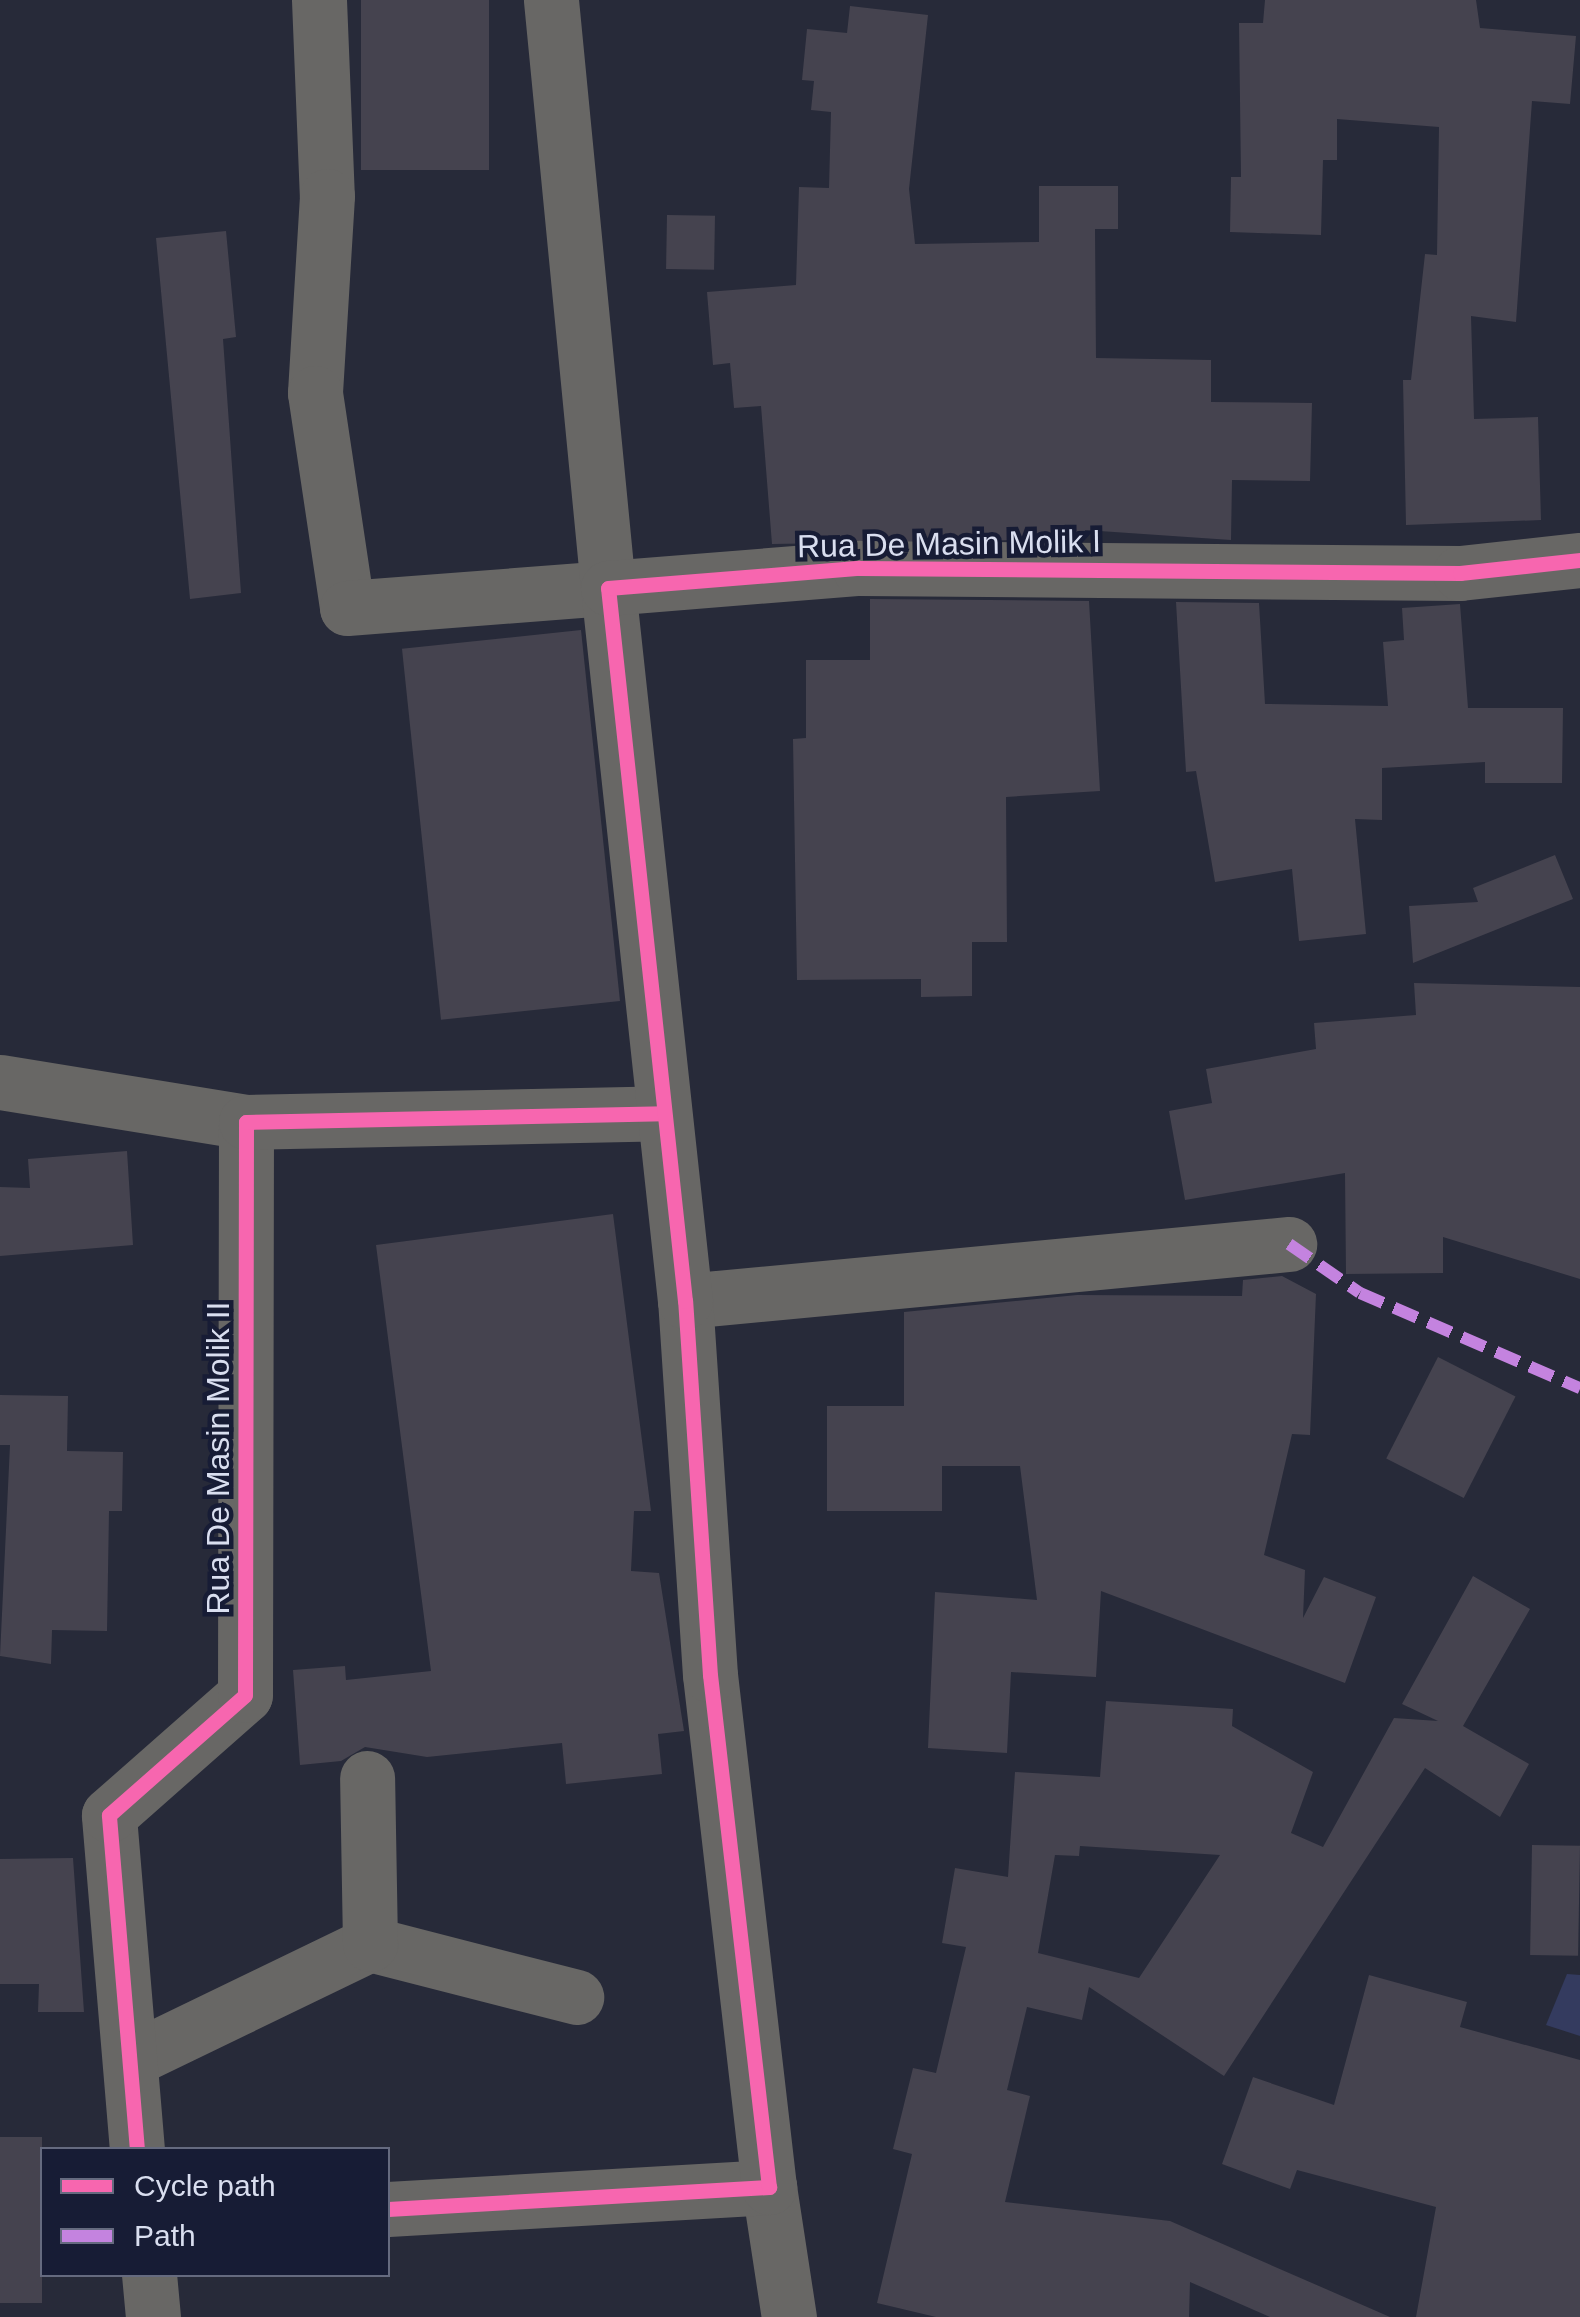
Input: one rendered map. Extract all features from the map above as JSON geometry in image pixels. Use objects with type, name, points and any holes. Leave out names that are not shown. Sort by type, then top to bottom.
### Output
[{"type":"street","name":"Rua De Masin Molik I","points":[[319,0],[328,196],[315,393],[348,608],[859,568],[1460,573],[1580,560]]},
{"type":"street","points":[[551,0],[608,588],[685,1300],[710,1675],[768,2188],[789,2317]]},
{"type":"street","points":[[0,1082],[246,1122],[664,1113]]},
{"type":"street","name":"Rua De Masin Molik II","points":[[137,2147],[108,1815],[245,1695],[246,1122]]},
{"type":"street","points":[[685,1300],[1289,1244]]},
{"type":"street","points":[[366,1778],[370,1944]]},
{"type":"street","points":[[130,2060],[370,1944],[576,1997]]},
{"type":"street","points":[[390,2209],[768,2188]]},
{"type":"street","points":[[149,2277],[153,2317]]},
{"type":"shaded area","points":[[1567,1974],[1580,1975],[1580,2036],[1546,2025]]},
{"type":"building","points":[[361,0],[489,0],[489,170],[361,170]]},
{"type":"building","points":[[1265,0],[1476,0],[1480,28],[1576,36],[1570,104],[1532,101],[1516,322],[1471,316],[1474,419],[1538,417],[1541,520],[1406,525],[1403,380],[1411,380],[1425,254],[1437,255],[1439,127],[1337,119],[1337,160],[1323,160],[1321,235],[1230,232],[1231,177],[1241,177],[1239,23],[1263,23]]},
{"type":"building","points":[[850,6],[928,15],[909,189],[915,244],[1039,242],[1039,186],[1118,186],[1118,229],[1095,229],[1096,358],[1211,360],[1211,402],[1312,403],[1310,481],[1232,480],[1231,540],[1085,530],[1086,539],[772,544],[761,406],[734,408],[730,363],[713,365],[707,292],[796,285],[799,187],[829,188],[831,112],[811,110],[814,81],[802,80],[807,29],[847,33]]},
{"type":"building","points":[[667,215],[715,216],[714,270],[666,269]]},
{"type":"building","points":[[226,231],[236,337],[223,339],[241,593],[190,599],[156,238]]},
{"type":"building","points":[[870,599],[1089,601],[1100,791],[1006,797],[1007,942],[972,942],[972,996],[921,997],[921,979],[797,980],[793,739],[806,738],[806,660],[870,660]]},
{"type":"building","points":[[1176,602],[1259,603],[1265,704],[1388,706],[1383,642],[1404,640],[1402,608],[1460,604],[1468,708],[1563,708],[1562,783],[1485,783],[1485,762],[1382,768],[1382,820],[1355,819],[1366,934],[1299,941],[1292,869],[1215,882],[1196,771],[1186,772]]},
{"type":"building","points":[[581,630],[620,1001],[441,1020],[402,649]]},
{"type":"building","points":[[1555,855],[1573,899],[1413,963],[1409,906],[1478,902],[1473,888]]},
{"type":"building","points":[[1414,983],[1580,987],[1580,1279],[1443,1237],[1443,1273],[1346,1274],[1345,1173],[1185,1200],[1169,1111],[1212,1103],[1206,1069],[1316,1049],[1314,1023],[1416,1015]]},
{"type":"building","points":[[127,1151],[133,1245],[0,1256],[0,1187],[30,1188],[28,1159]]},
{"type":"building","points":[[613,1214],[651,1511],[634,1511],[631,1571],[659,1573],[684,1731],[658,1734],[662,1774],[566,1784],[562,1743],[427,1757],[365,1747],[341,1761],[300,1765],[293,1670],[345,1666],[346,1680],[431,1671],[376,1245]]},
{"type":"building","points":[[1282,1276],[1316,1294],[1310,1435],[1292,1434],[1264,1555],[1305,1570],[1303,1618],[1324,1577],[1376,1597],[1345,1683],[1101,1591],[1096,1677],[1011,1672],[1007,1753],[928,1748],[935,1592],[1037,1600],[1020,1466],[942,1466],[942,1511],[827,1511],[827,1406],[904,1406],[904,1312],[1077,1295],[1242,1296],[1243,1280]]},
{"type":"building","points":[[1438,1357],[1516,1396],[1464,1498],[1386,1459]]},
{"type":"building","points":[[0,1395],[68,1396],[67,1451],[123,1452],[122,1511],[109,1511],[107,1631],[52,1630],[51,1664],[0,1656],[10,1445],[0,1445]]},
{"type":"building","points":[[1473,1576],[1530,1609],[1463,1726],[1529,1764],[1500,1817],[1425,1768],[1224,2076],[1089,1987],[1082,2020],[1027,2007],[1007,2090],[1030,2096],[1005,2202],[1170,2221],[1390,2317],[1270,2317],[1190,2282],[1189,2317],[936,2317],[877,2303],[912,2154],[893,2149],[913,2068],[936,2073],[966,1947],[942,1943],[955,1868],[1008,1877],[1015,1772],[1100,1777],[1106,1701],[1233,1709],[1232,1726],[1313,1772],[1291,1833],[1323,1847],[1394,1718],[1438,1721],[1402,1704]],"holes":[[[1080,1846],[1220,1855],[1139,1978],[1038,1953],[1055,1855],[1079,1856]]]},
{"type":"building","points":[[1532,1845],[1580,1846],[1578,1956],[1530,1955]]},
{"type":"building","points":[[73,1858],[84,2012],[38,2012],[39,1984],[0,1984],[0,1859]]},
{"type":"building","points":[[1369,1975],[1467,2002],[1460,2027],[1580,2060],[1580,2317],[1416,2317],[1436,2207],[1297,2170],[1290,2189],[1222,2164],[1253,2077],[1334,2105]]},
{"type":"building","points":[[0,2137],[42,2137],[42,2303],[0,2303]]},
{"type":"marked path","points":[[1289,1244],[1360,1293],[1580,1388]]},
{"type":"cycle path","points":[[390,2209],[769,2187],[710,1675],[685,1301],[608,588],[859,568],[1460,573],[1580,560]]},
{"type":"cycle path","points":[[137,2147],[109,1815],[245,1695],[246,1122],[664,1113]]}]
